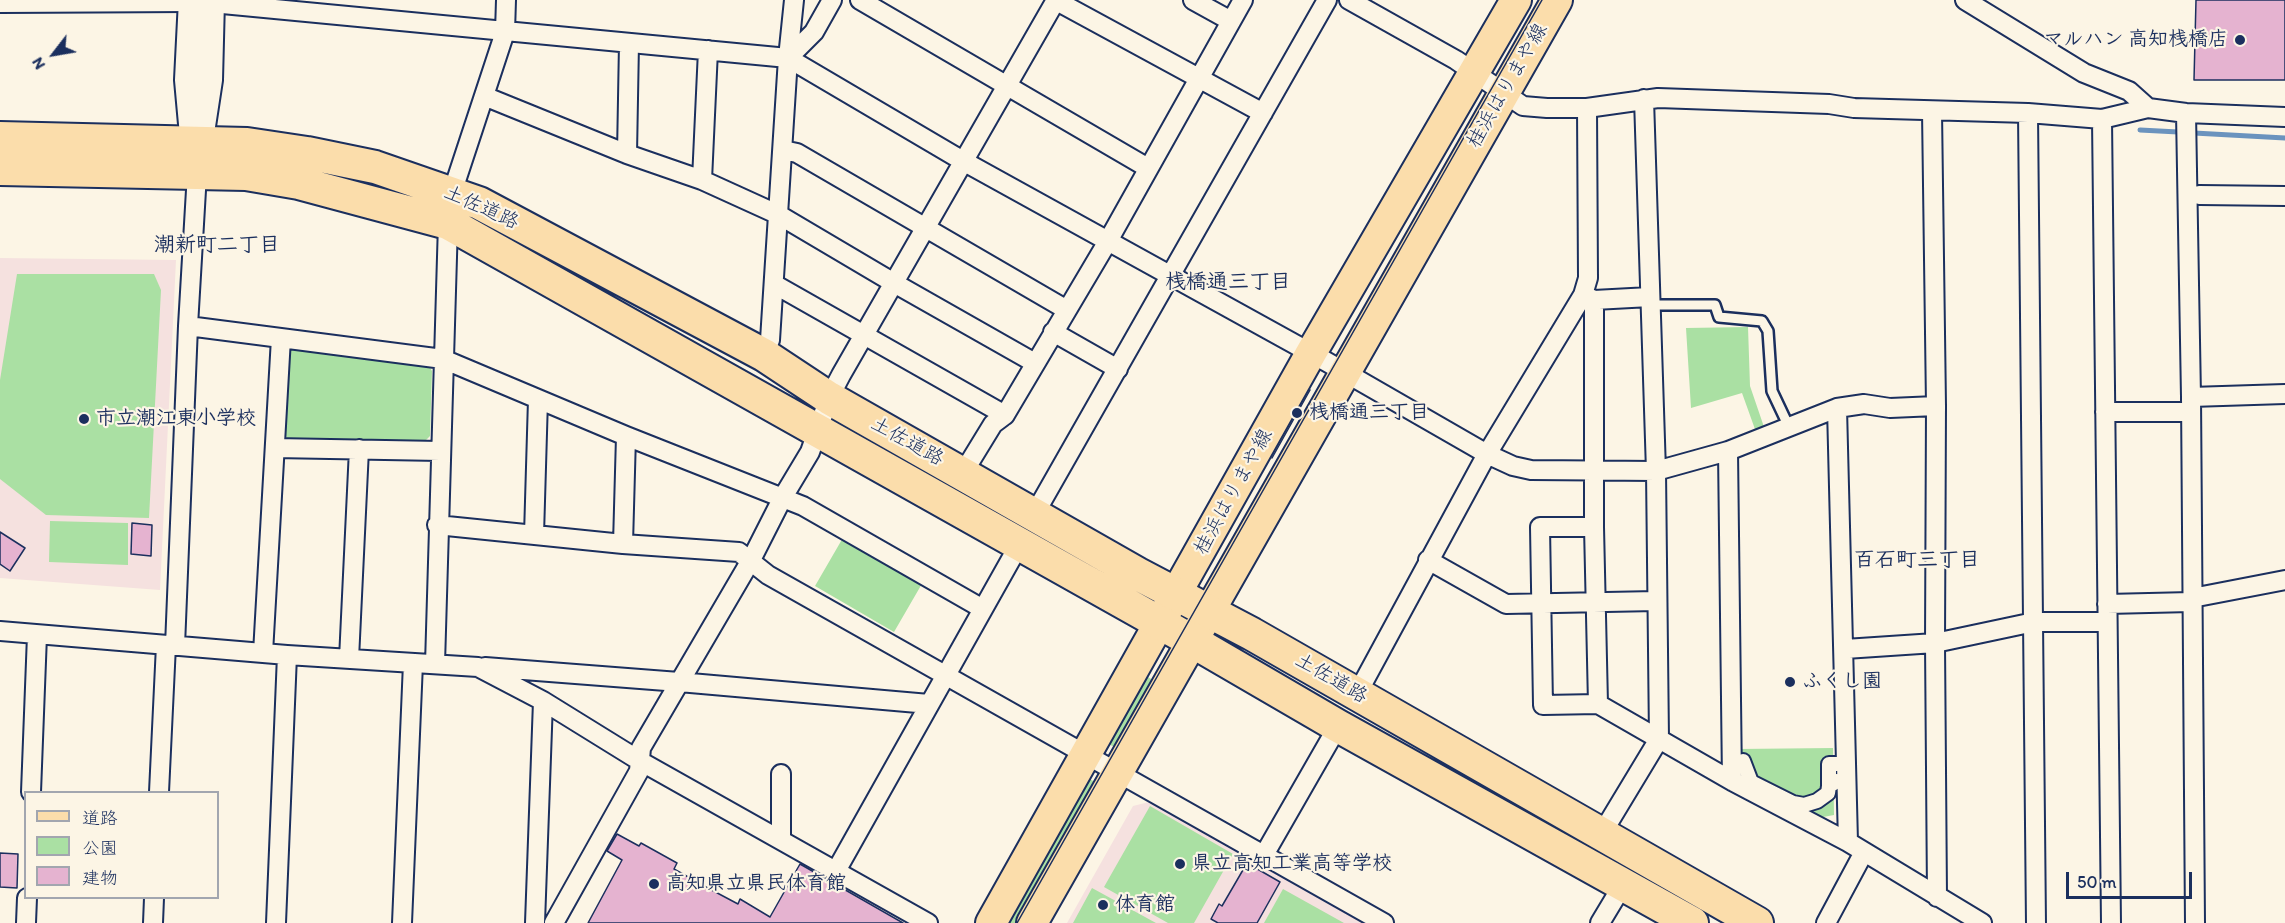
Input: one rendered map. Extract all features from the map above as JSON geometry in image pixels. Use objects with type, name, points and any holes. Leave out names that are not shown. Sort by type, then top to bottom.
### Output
[{"type":"highway","name":"土佐道路","points":[[0,138],[247,144],[375,167],[450,208],[816,431],[1192,641],[1338,726],[1624,883],[1660,913],[1692,923]]},
{"type":"highway","name":"土佐道路","points":[[0,170],[246,174],[450,208],[479,203],[764,355],[829,398],[1175,595],[1252,634],[1757,923]]},
{"type":"main road","name":"桂浜はりまや線","points":[[991,923],[1311,353],[1516,0]]},
{"type":"main road","name":"桂浜はりまや線","points":[[1032,923],[1557,0]]},
{"type":"street","points":[[435,664],[443,359],[450,208],[505,32],[506,0]]},
{"type":"street","points":[[764,355],[770,340],[788,58],[794,0]]},
{"type":"street","points":[[788,58],[814,32],[832,0]]},
{"type":"street","points":[[860,0],[1148,168]]},
{"type":"street","points":[[554,923],[639,771],[641,748],[751,560],[783,497],[810,452],[829,398],[1056,0],[1263,113]]},
{"type":"street","points":[[1193,0],[1231,21]]},
{"type":"street","points":[[963,473],[993,424],[1005,415],[1107,241],[1243,0]]},
{"type":"street","points":[[1035,515],[1327,0]]},
{"type":"street","points":[[1349,0],[1456,60],[1523,106],[1587,108],[1644,99],[1751,101],[1932,111],[2028,113],[2102,119],[2148,108],[2186,113],[2285,117]]},
{"type":"street","points":[[1965,0],[2084,73],[2129,91],[2148,108]]},
{"type":"street","points":[[159,791],[170,646],[196,173],[196,142],[187,80],[202,1]]},
{"type":"street","points":[[0,3],[202,1],[363,8],[505,32],[788,58],[963,160],[1311,353],[1487,454],[1513,466],[1531,470],[1656,471],[1728,451],[1837,408],[1864,404],[1890,408],[1936,406]]},
{"type":"street","points":[[627,154],[629,44]]},
{"type":"street","points":[[702,180],[708,50]]},
{"type":"street","points":[[484,96],[627,154],[702,180],[779,215],[1035,363]]},
{"type":"street","points":[[1601,835],[1659,739],[1656,471],[1644,99]]},
{"type":"street","points":[[1587,108],[1588,297],[1598,704]]},
{"type":"street","points":[[1932,111],[1936,406],[1937,897]]},
{"type":"street","points":[[2028,113],[2036,923]]},
{"type":"street","points":[[2186,113],[2195,923]]},
{"type":"street","points":[[2102,119],[2111,923]]},
{"type":"street","points":[[783,150],[797,153],[1067,310]]},
{"type":"street","points":[[2199,195],[2285,196]]},
{"type":"street","points":[[774,284],[1005,415]]},
{"type":"street","points":[[1588,297],[1650,301]]},
{"type":"street","points":[[1357,694],[1487,454],[1588,297]]},
{"type":"street","points":[[188,326],[443,359],[626,436],[803,506],[983,609]]},
{"type":"street","points":[[1053,332],[1118,369]]},
{"type":"street","points":[[263,653],[281,338]]},
{"type":"street","points":[[2104,412],[2285,394]]},
{"type":"street","points":[[534,535],[538,399]]},
{"type":"street","points":[[1837,408],[1845,649],[1848,842]]},
{"type":"street","points":[[623,544],[626,436]]},
{"type":"street","points":[[275,448],[440,451]]},
{"type":"street","points":[[349,659],[359,449]]},
{"type":"street","points":[[1728,451],[1732,781]]},
{"type":"street","points":[[438,525],[623,544],[739,552],[768,575],[1384,923]]},
{"type":"street","points":[[1594,527],[1540,527],[1542,705],[1598,704],[1732,781],[1848,842],[1982,923]]},
{"type":"street","points":[[836,871],[1019,546]]},
{"type":"street","points":[[1428,561],[1506,604],[1656,601]]},
{"type":"street","points":[[2107,603],[2192,600],[2285,580]]},
{"type":"street","points":[[1845,649],[1935,643],[2034,622],[2107,622]]},
{"type":"street","points":[[0,631],[287,655],[680,682],[929,705]]},
{"type":"street","points":[[31,791],[37,634]]},
{"type":"street","points":[[276,923],[287,655]]},
{"type":"street","points":[[402,923],[413,663]]},
{"type":"street","points":[[478,667],[543,701],[640,760],[928,923]]},
{"type":"street","points":[[535,923],[543,701]]},
{"type":"street","points":[[1264,855],[1338,726]]},
{"type":"street","points":[[1743,760],[1750,782],[1793,803],[1804,805],[1817,801],[1828,793],[1833,784],[1829,764],[1837,764]]},
{"type":"street","points":[[781,774],[781,839]]},
{"type":"street","points":[[1826,923],[1864,852]]},
{"type":"street","points":[[1600,923],[1624,883]]},
{"type":"street","points":[[26,923],[27,899]]},
{"type":"street","points":[[153,923],[154,899]]},
{"type":"lane","points":[[1650,301],[1715,305],[1719,317],[1762,321],[1768,330],[1772,391],[1789,427]]},
{"type":"shaded area","name":"市立潮江東小学校","points":[[0,258],[176,260],[160,590],[0,578]]},
{"type":"shaded area","name":"県立高知工業高等学校","points":[[1149,802],[1363,923],[1067,923],[1133,806]]},
{"type":"green space","name":"市立潮江東小学校","points":[[17,274],[154,274],[161,290],[149,518],[46,515],[0,479],[0,380]]},
{"type":"green space","points":[[1748,327],[1750,386],[1764,427],[1756,432],[1742,393],[1691,408],[1686,328]]},
{"type":"green space","points":[[293,345],[428,364],[432,371],[430,436],[424,442],[289,440],[283,433],[287,350]]},
{"type":"green space","points":[[50,521],[128,523],[128,565],[49,562]]},
{"type":"green space","points":[[844,536],[923,582],[894,632],[815,586]]},
{"type":"green space","points":[[1146,676],[1160,684],[1121,751],[1107,743]]},
{"type":"green space","points":[[1833,748],[1834,815],[1823,817],[1745,779],[1738,749]]},
{"type":"green space","points":[[1088,778],[1100,785],[1022,923],[1006,923]]},
{"type":"green space","points":[[1150,806],[1233,854],[1194,923],[1168,923],[1104,887]]},
{"type":"green space","name":"体育館","points":[[1092,888],[1156,923],[1073,923]]},
{"type":"green space","points":[[1283,889],[1344,923],[1264,923]]},
{"type":"building","name":"マルハン 高知桟橋店","points":[[2196,0],[2285,0],[2285,80],[2194,80]]},
{"type":"building","points":[[132,523],[152,525],[151,556],[131,554]]},
{"type":"building","points":[[0,532],[25,548],[10,571],[0,564]]},
{"type":"building","name":"高知県立県民体育館","points":[[617,834],[639,846],[641,843],[677,863],[674,869],[706,887],[738,904],[740,899],[770,917],[800,864],[903,923],[588,923],[622,860],[607,851]]},
{"type":"building","points":[[0,853],[18,854],[17,888],[0,887]]},
{"type":"building","points":[[1247,863],[1280,882],[1257,923],[1218,923],[1211,919],[1219,904],[1222,906]]},
{"type":"waterway","points":[[2140,130],[2178,132]]},
{"type":"waterway","points":[[2194,133],[2285,138]]},
{"type":"tram line","points":[[1017,923],[1542,0]]},
{"type":"tram line","points":[[1272,458],[1310,390]]},
{"type":"place","name":"マルハン 高知桟橋店","points":[[2240,40]]},
{"type":"place","name":"桟橋通三丁目","points":[[1297,413]]},
{"type":"place","name":"市立潮江東小学校","points":[[84,419]]},
{"type":"place","name":"ふくし園","points":[[1790,682]]},
{"type":"place","name":"県立高知工業高等学校","points":[[1180,864]]},
{"type":"place","name":"高知県立県民体育館","points":[[654,884]]},
{"type":"place","name":"体育館","points":[[1103,905]]},
{"type":"district","name":"潮新町二丁目","points":[[217,246]]},
{"type":"district","name":"桟橋通三丁目","points":[[1228,283]]},
{"type":"district","name":"百石町三丁目","points":[[1917,561]]}]
